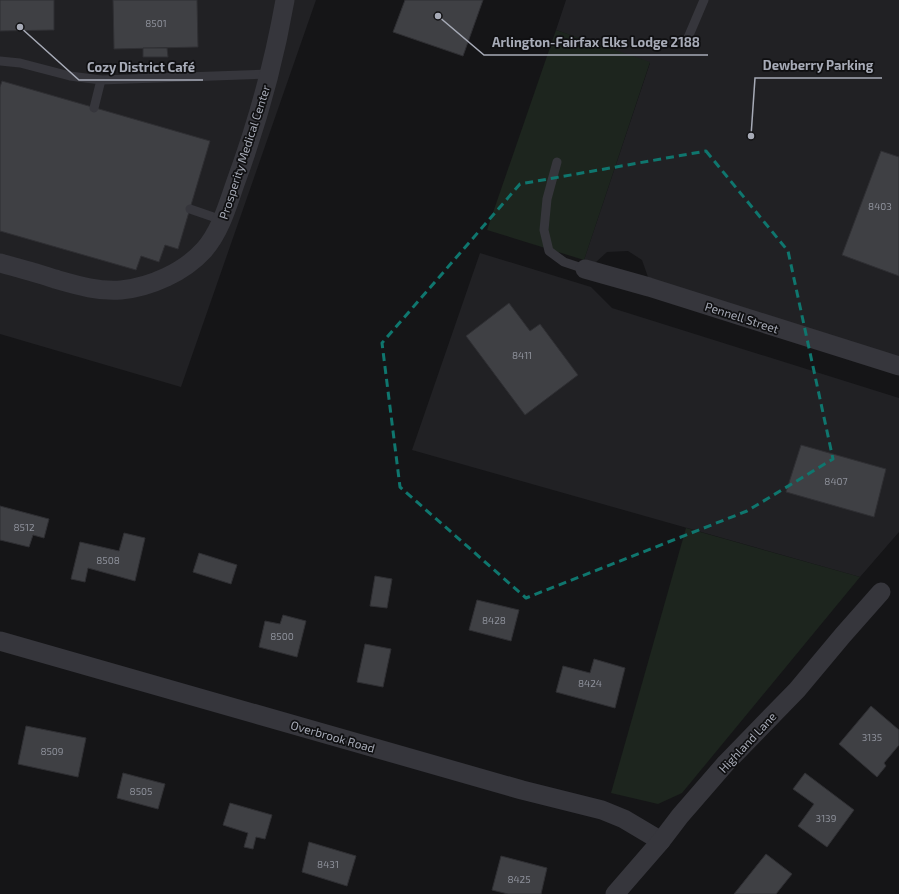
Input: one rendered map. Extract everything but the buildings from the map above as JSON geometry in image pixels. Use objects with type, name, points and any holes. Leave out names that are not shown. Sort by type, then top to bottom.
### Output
[{"type":"street","name":"Prosperity Medical Center","points":[[0,263],[84,286],[102,290],[120,290],[156,281],[180,270],[193,260],[212,240],[222,220],[242,165],[269,74],[285,0]]},
{"type":"street","name":"Pennell Street","points":[[585,269],[648,287],[899,366]]},
{"type":"street","name":"Highland Lane","points":[[615,894],[726,763],[796,690],[881,592]]},
{"type":"street","name":"Overbrook Road","points":[[0,641],[508,786],[602,810],[624,819],[661,841]]},
{"type":"lane","points":[[687,40],[704,0]]},
{"type":"lane","points":[[0,61],[20,63],[70,76],[102,80],[269,74]]},
{"type":"lane","points":[[94,108],[102,80]]},
{"type":"lane","points":[[557,162],[547,199],[544,230],[549,251],[564,262],[585,269]]},
{"type":"lane","points":[[190,209],[222,220]]},
{"type":"highlighted area","points":[[706,151],[788,251],[833,459],[747,511],[526,598],[400,487],[382,343],[520,184]]},
{"type":"shaded area","points":[[0,0],[316,0],[181,387],[0,334]]},
{"type":"shaded area","points":[[566,0],[899,0],[899,357],[649,280],[642,260],[628,251],[607,252],[595,263],[584,260],[650,63],[556,30]]},
{"type":"shaded area","points":[[556,30],[650,62],[584,260],[487,230]]},
{"type":"shaded area","points":[[480,253],[591,287],[612,308],[899,398],[899,532],[860,577],[412,450]]},
{"type":"shaded area","points":[[686,528],[860,577],[682,793],[658,804],[611,793]]},
{"type":"place","name":"Arlington-Fairfax Elks Lodge 2188","points":[[438,16]]},
{"type":"place","name":"Cozy District Café","points":[[20,27]]},
{"type":"place","name":"Dewberry Parking","points":[[751,136]]}]
